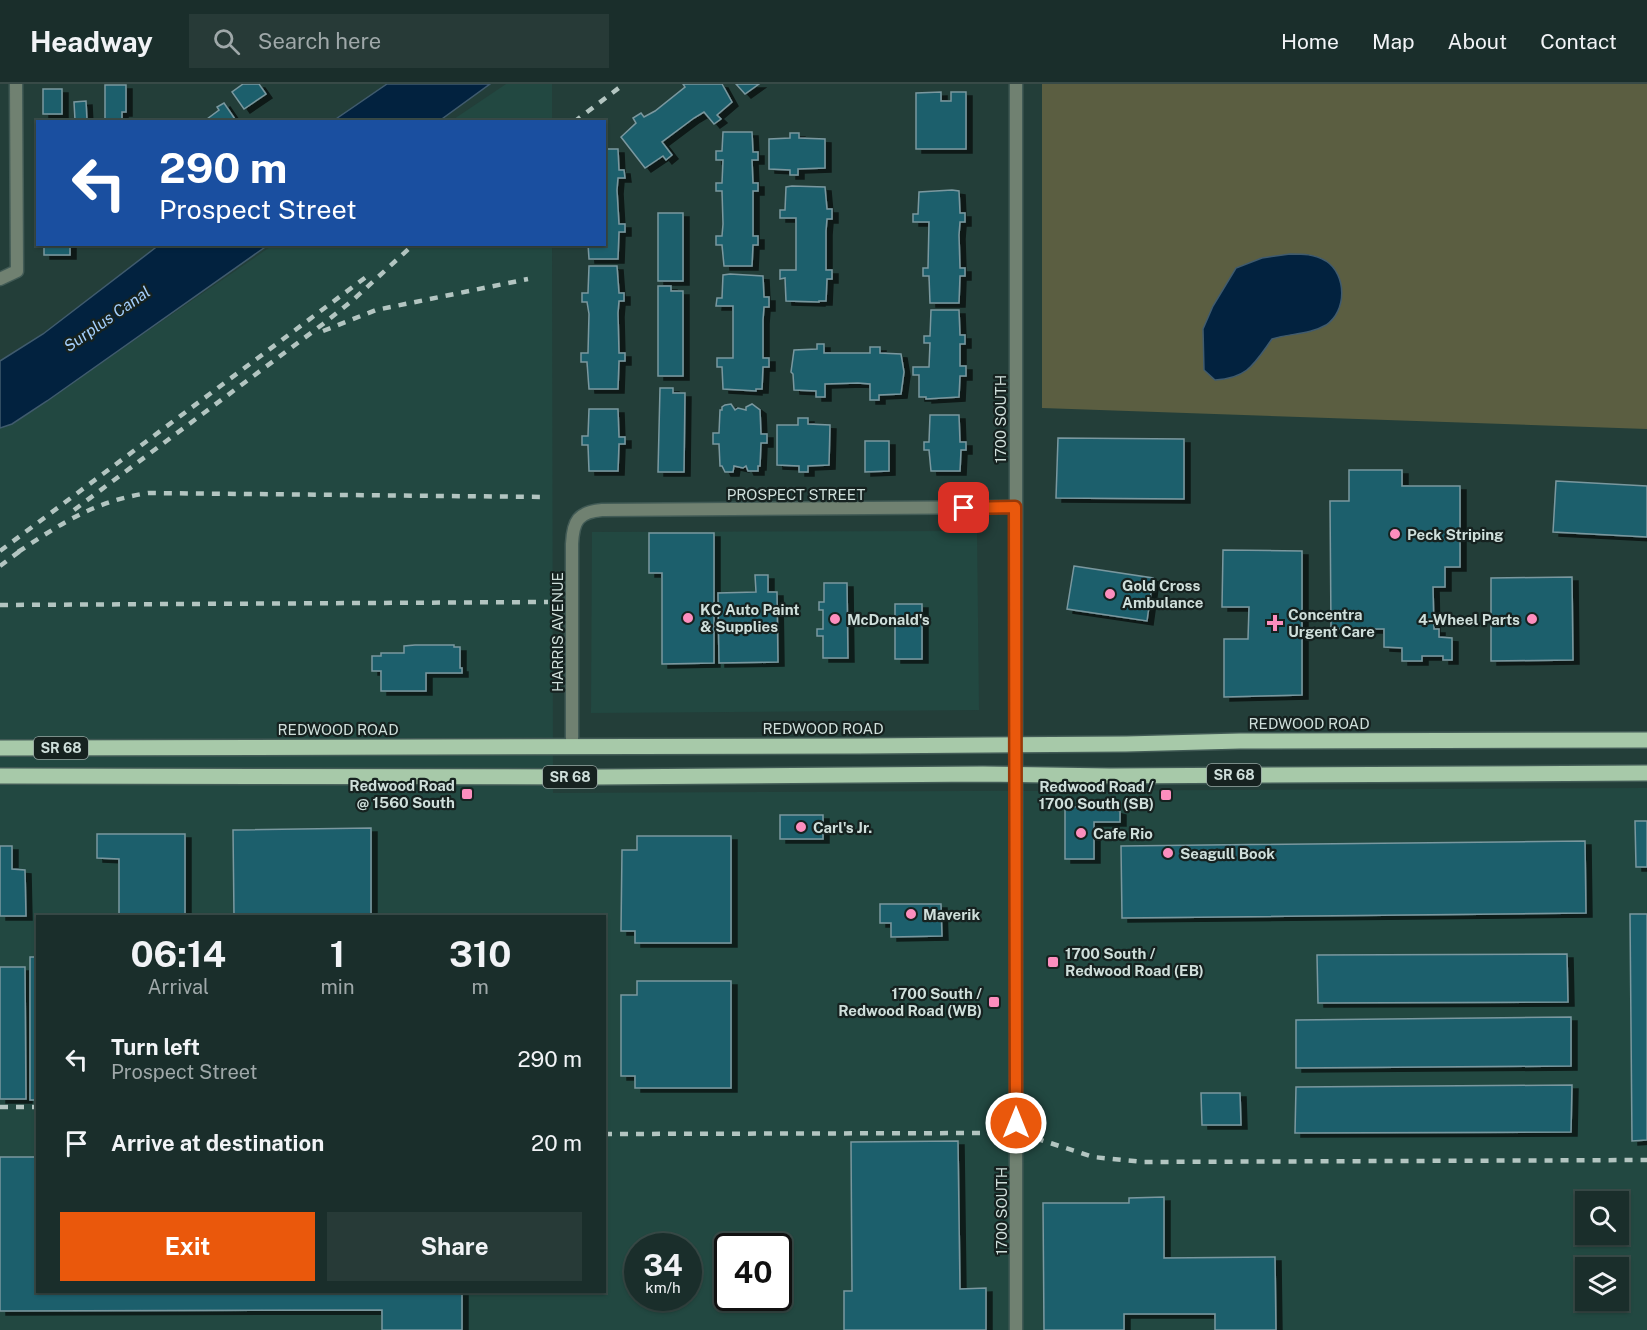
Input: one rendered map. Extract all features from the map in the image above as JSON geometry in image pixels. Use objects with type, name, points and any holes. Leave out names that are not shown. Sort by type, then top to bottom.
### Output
[{"type":"main road","name":"REDWOOD ROAD","points":[[0,748],[1016,745],[1240,741],[1647,740]]},
{"type":"main road","name":"SR 68","points":[[0,776],[1647,773]]},
{"type":"street","points":[[0,279],[17,271],[16,84]]},
{"type":"street","name":"1700 SOUTH","points":[[1016,84],[1016,1330]]},
{"type":"street","name":"PROSPECT STREET","points":[[579,518],[588,512],[602,510],[1015,507]]},
{"type":"street","name":"HARRIS AVENUE","points":[[572,747],[572,544],[573,528],[579,518]]},
{"type":"shaded area","points":[[506,84],[552,84],[552,120],[452,120]]},
{"type":"shaded area","points":[[1042,84],[1647,84],[1647,429],[1042,408]]},
{"type":"shaded area","points":[[272,246],[552,246],[553,793],[1647,788],[1647,1330],[0,1330],[0,423],[40,405]]},
{"type":"shaded area","points":[[977,531],[979,710],[591,713],[592,532]]},
{"type":"water","points":[[387,84],[490,84],[440,120],[334,120]]},
{"type":"water","name":"Surplus Canal","points":[[158,246],[267,246],[47,401],[12,424],[0,428],[0,361],[43,334]]},
{"type":"water","points":[[1290,254],[1317,257],[1333,267],[1341,284],[1341,302],[1338,311],[1333,319],[1320,328],[1272,339],[1255,362],[1243,373],[1215,380],[1204,370],[1203,329],[1213,306],[1236,268],[1262,258]]},
{"type":"building","points":[[243,84],[259,84],[266,94],[244,109],[232,92]]},
{"type":"building","points":[[683,84],[722,84],[732,102],[717,115],[721,119],[714,124],[704,112],[662,142],[672,155],[666,160],[663,156],[645,168],[621,137],[636,123],[633,118],[641,113],[644,117],[655,111],[685,87]]},
{"type":"building","points":[[736,84],[759,84],[745,94]]},
{"type":"building","points":[[105,85],[126,85],[126,112],[122,112],[122,120],[105,120]]},
{"type":"building","points":[[43,89],[62,89],[62,114],[43,114]]},
{"type":"building","points":[[941,92],[941,101],[951,101],[951,92],[966,92],[966,149],[916,149],[916,93]]},
{"type":"building","points":[[86,101],[87,120],[75,120],[74,102]]},
{"type":"building","points":[[224,103],[236,120],[207,120],[219,110],[217,107]]},
{"type":"building","points":[[723,132],[752,132],[753,152],[758,152],[758,160],[752,160],[753,183],[758,183],[758,191],[753,191],[753,236],[758,236],[758,245],[753,245],[752,266],[724,266],[722,245],[716,245],[716,236],[722,236],[723,224],[722,191],[716,191],[716,183],[722,183],[723,160],[716,160],[716,151],[722,151]]},
{"type":"building","points":[[790,133],[799,133],[799,138],[825,139],[825,168],[798,169],[798,175],[790,175],[790,170],[769,169],[769,139],[790,138]]},
{"type":"building","points":[[606,149],[618,149],[619,170],[624,170],[625,178],[618,178],[619,224],[625,224],[625,232],[619,232],[618,259],[589,259],[588,246],[606,246]]},
{"type":"building","points":[[786,187],[825,187],[827,209],[832,209],[832,219],[827,219],[826,270],[832,270],[832,279],[827,279],[826,301],[786,301],[785,278],[780,279],[780,270],[796,270],[796,218],[780,218],[780,210],[785,210]]},
{"type":"building","points":[[959,191],[960,213],[965,213],[965,222],[960,222],[959,235],[960,268],[965,268],[965,276],[960,276],[959,303],[930,303],[929,276],[923,276],[923,268],[928,268],[929,222],[913,222],[913,214],[918,214],[919,192]]},
{"type":"building","points":[[658,213],[683,213],[683,281],[658,281]]},
{"type":"building","points":[[44,246],[70,246],[70,255],[44,255]]},
{"type":"building","points":[[589,266],[617,266],[619,293],[624,293],[624,301],[619,301],[618,313],[619,353],[625,353],[625,361],[619,361],[618,389],[589,389],[587,362],[581,362],[581,353],[588,353],[589,314],[587,302],[582,302],[582,293],[588,293]]},
{"type":"building","points":[[723,275],[763,276],[764,297],[769,297],[769,307],[764,307],[763,358],[769,358],[769,367],[763,367],[762,389],[756,389],[756,391],[723,389],[722,367],[717,367],[717,358],[733,358],[733,306],[716,306],[717,298],[722,298]]},
{"type":"building","points":[[658,286],[671,286],[671,291],[683,291],[683,376],[658,376]]},
{"type":"building","points":[[931,310],[959,310],[960,335],[965,335],[965,344],[960,344],[960,366],[966,366],[966,376],[960,376],[959,397],[926,399],[926,397],[919,397],[919,375],[913,375],[913,367],[929,367],[930,343],[924,343],[924,336],[930,336]]},
{"type":"building","points":[[817,344],[824,344],[824,353],[870,353],[870,347],[880,347],[880,353],[901,354],[904,372],[901,394],[879,395],[879,400],[870,400],[870,384],[858,383],[825,384],[825,397],[816,397],[816,391],[794,390],[791,372],[794,350],[817,349]]},
{"type":"building","points":[[660,388],[673,388],[673,393],[685,393],[684,472],[658,472]]},
{"type":"building","points":[[731,404],[735,410],[738,408],[746,410],[746,407],[752,404],[760,410],[761,434],[767,434],[767,443],[761,443],[758,471],[748,471],[746,466],[743,468],[734,466],[733,472],[725,472],[720,466],[719,444],[713,444],[713,433],[719,433],[720,410],[725,405]]},
{"type":"building","points":[[589,409],[618,409],[619,437],[625,437],[625,444],[619,444],[618,471],[589,471],[588,445],[582,445],[582,436],[588,436]]},
{"type":"building","points":[[930,415],[959,415],[960,442],[966,442],[966,450],[961,450],[960,471],[931,471],[929,450],[924,450],[924,442],[929,442]]},
{"type":"building","points":[[798,418],[808,418],[808,424],[830,425],[829,465],[808,466],[808,472],[799,472],[799,466],[777,465],[777,425],[798,425]]},
{"type":"building","points":[[1058,438],[1184,439],[1184,499],[1056,498]]},
{"type":"building","points":[[865,441],[889,441],[889,471],[865,472]]},
{"type":"building","name":"Peck Striping","points":[[1349,470],[1402,470],[1402,486],[1460,486],[1460,567],[1445,567],[1445,587],[1433,587],[1434,629],[1439,629],[1439,637],[1452,638],[1452,660],[1443,660],[1443,656],[1422,656],[1422,661],[1402,661],[1402,648],[1384,647],[1384,629],[1331,629],[1330,501],[1349,501]]},
{"type":"building","points":[[1556,481],[1647,486],[1647,537],[1553,532]]},
{"type":"building","name":"KC Auto Paint & Supplies","points":[[649,533],[714,533],[714,663],[662,664],[662,573],[649,573]]},
{"type":"building","name":"Concentra Urgent Care","points":[[1223,550],[1302,551],[1302,695],[1224,697],[1224,639],[1248,639],[1249,607],[1222,607]]},
{"type":"building","name":"Gold Cross Ambulance","points":[[1074,566],[1153,578],[1147,621],[1067,609]]},
{"type":"building","points":[[755,575],[768,575],[768,592],[777,592],[778,662],[719,663],[718,593],[756,592]]},
{"type":"building","name":"4-Wheel Parts","points":[[1572,577],[1573,660],[1491,661],[1491,578]]},
{"type":"building","name":"McDonald's","points":[[824,583],[847,583],[848,658],[823,658],[823,636],[817,636],[817,629],[823,629],[823,610],[819,610],[819,602],[824,602]]},
{"type":"building","points":[[895,604],[922,604],[922,659],[895,659]]},
{"type":"building","points":[[404,646],[460,647],[462,673],[426,673],[426,691],[381,691],[381,671],[372,671],[372,656],[381,656],[381,653],[404,653]]},
{"type":"building","points":[[1113,806],[1112,809],[1120,811],[1120,822],[1094,822],[1094,859],[1065,859],[1065,807]]},
{"type":"building","name":"Carl's Jr.","points":[[780,815],[823,815],[823,839],[780,839]]},
{"type":"building","points":[[1635,821],[1647,821],[1647,867],[1636,867]]},
{"type":"building","points":[[371,828],[371,915],[234,915],[233,830]]},
{"type":"building","points":[[97,834],[185,834],[185,915],[119,915],[119,859],[97,858]]},
{"type":"building","points":[[637,836],[731,836],[731,943],[635,943],[635,931],[621,931],[622,850],[637,850]]},
{"type":"building","points":[[1585,841],[1586,913],[1122,918],[1121,846]]},
{"type":"building","points":[[0,846],[12,846],[12,869],[25,870],[26,916],[0,916]]},
{"type":"building","name":"Maverik","points":[[880,904],[941,904],[942,936],[891,937],[891,923],[880,923]]},
{"type":"building","points":[[1630,914],[1647,914],[1647,1140],[1632,1141]]},
{"type":"building","points":[[1567,954],[1568,1002],[1318,1003],[1317,955]]},
{"type":"building","points":[[30,957],[36,957],[36,1100],[30,1100]]},
{"type":"building","points":[[0,967],[25,967],[26,1099],[0,1099]]},
{"type":"building","points":[[637,981],[731,981],[731,1088],[635,1088],[635,1076],[621,1076],[621,995],[637,995]]},
{"type":"building","points":[[1571,1017],[1571,1066],[1296,1068],[1296,1020]]},
{"type":"building","points":[[1572,1085],[1571,1132],[1295,1133],[1296,1087]]},
{"type":"building","points":[[1201,1093],[1240,1093],[1241,1125],[1202,1125]]},
{"type":"building","points":[[958,1141],[960,1289],[986,1288],[986,1330],[844,1330],[844,1291],[852,1291],[851,1142]]},
{"type":"building","points":[[0,1157],[36,1157],[36,1293],[462,1293],[462,1330],[382,1330],[382,1310],[0,1311]]},
{"type":"building","points":[[1164,1197],[1164,1258],[1275,1257],[1276,1330],[1215,1330],[1215,1314],[1124,1314],[1124,1330],[1044,1330],[1043,1203],[1129,1203],[1129,1198]]},
{"type":"railway","points":[[577,120],[624,84]]},
{"type":"railway","points":[[74,510],[323,324],[412,246]]},
{"type":"railway","points":[[0,551],[370,274]]},
{"type":"railway","points":[[323,331],[376,310],[528,279]]},
{"type":"railway","points":[[18,552],[64,523],[95,508],[148,493],[547,497]]},
{"type":"railway","points":[[0,566],[24,548]]},
{"type":"railway","points":[[0,605],[548,602]]},
{"type":"railway","points":[[0,1107],[36,1107]]},
{"type":"railway","points":[[606,1134],[992,1133],[1041,1140],[1093,1157],[1144,1162],[1647,1160]]},
{"type":"place","name":"Peck Striping","points":[[1395,534]]},
{"type":"place","name":"Gold Cross Ambulance","points":[[1110,594]]},
{"type":"place","name":"KC Auto Paint & Supplies","points":[[688,618]]},
{"type":"place","name":"McDonald's","points":[[835,619]]},
{"type":"place","name":"4-Wheel Parts","points":[[1532,619]]},
{"type":"place","name":"Concentra Urgent Care","points":[[1275,623]]},
{"type":"place","name":"Redwood Road @ 1560 South","points":[[467,794]]},
{"type":"place","name":"Redwood Road / 1700 South (SB)","points":[[1166,795]]},
{"type":"place","name":"Carl's Jr.","points":[[801,827]]},
{"type":"place","name":"Cafe Rio","points":[[1081,833]]},
{"type":"place","name":"Seagull Book","points":[[1168,853]]},
{"type":"place","name":"Maverik","points":[[911,914]]},
{"type":"place","name":"1700 South / Redwood Road (EB)","points":[[1053,962]]},
{"type":"place","name":"1700 South / Redwood Road (WB)","points":[[994,1002]]},
{"type":"route","points":[[964,508],[1015,507],[1016,1123]]}]
